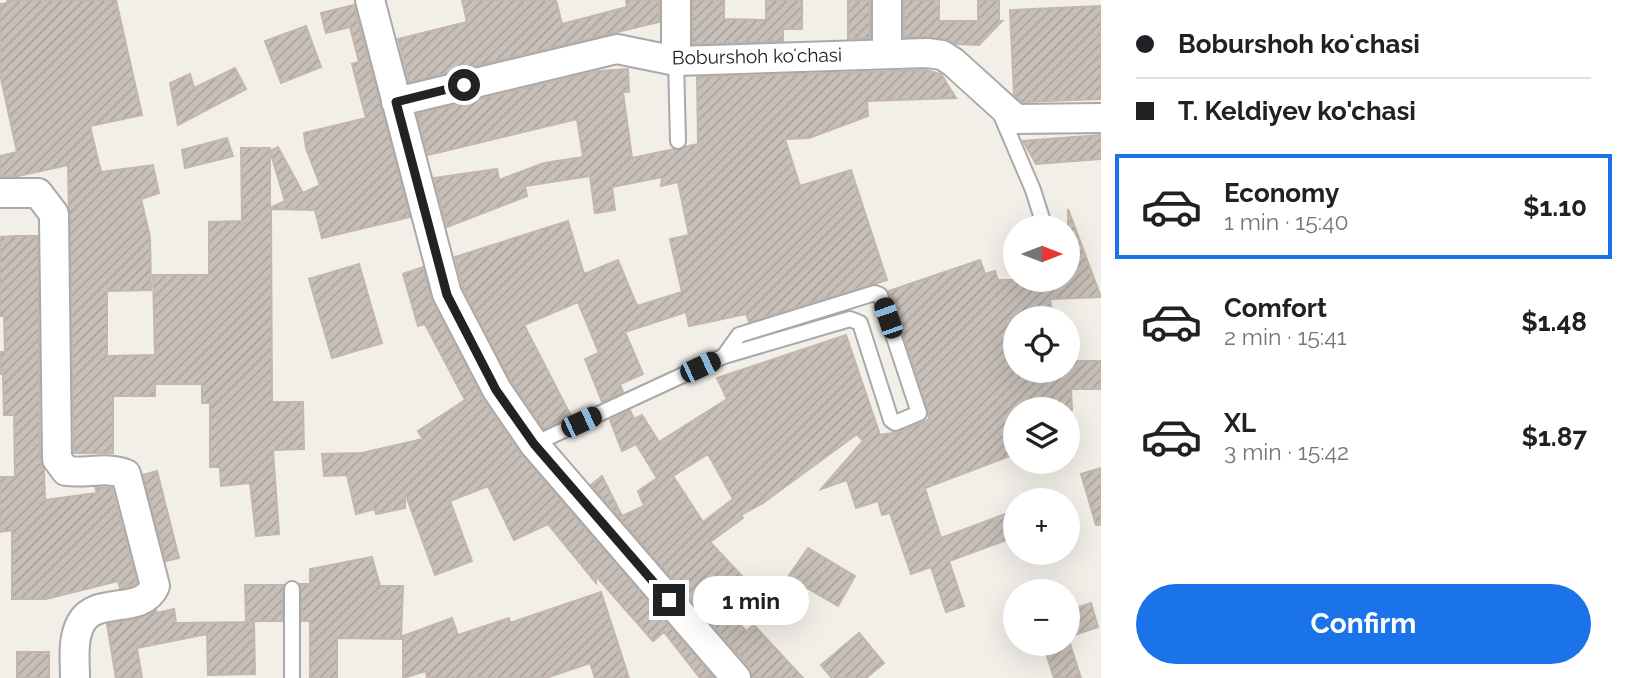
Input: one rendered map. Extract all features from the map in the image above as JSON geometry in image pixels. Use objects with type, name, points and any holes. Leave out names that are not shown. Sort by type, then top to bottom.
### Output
[{"type":"street","points":[[370,0],[447,295],[496,390],[534,444],[736,678]]},
{"type":"street","points":[[676,0],[676,61]]},
{"type":"street","points":[[887,0],[887,54]]},
{"type":"street","name":"Boburshoh koʻchasi","points":[[396,102],[617,49],[676,61],[887,54],[942,55],[954,62],[995,102],[1017,118],[1101,118]]},
{"type":"street","points":[[0,193],[38,193],[54,214],[57,459],[66,471],[81,473],[113,469],[126,474],[155,586],[151,595],[140,601],[92,610],[80,624],[75,644],[75,678]]},
{"type":"lane","points":[[676,61],[678,141]]},
{"type":"lane","points":[[995,102],[1017,147],[1041,215]]},
{"type":"lane","points":[[534,444],[724,356],[850,319],[860,323],[891,420],[895,423],[919,413],[878,293],[739,335],[724,356]]},
{"type":"lane","points":[[292,589],[292,678]]},
{"type":"building","points":[[7,0],[116,0],[142,115],[90,126],[101,172],[153,165],[159,193],[141,199],[150,237],[151,290],[107,291],[107,356],[155,355],[153,275],[209,275],[209,222],[242,221],[241,148],[270,148],[270,151],[278,147],[303,193],[320,185],[306,148],[304,133],[366,118],[352,64],[359,62],[350,27],[326,33],[321,13],[354,5],[410,217],[322,238],[315,210],[271,209],[272,402],[303,402],[304,449],[273,450],[279,534],[256,536],[250,483],[221,486],[220,467],[210,467],[210,403],[202,403],[202,384],[155,384],[155,396],[113,396],[113,453],[74,453],[68,165],[18,176],[0,176],[0,156],[17,152],[0,74],[0,4],[8,3]],"holes":[[[270,151],[285,201],[270,208]]]},
{"type":"building","points":[[462,0],[556,0],[562,24],[627,7],[626,0],[659,0],[659,22],[409,82],[398,39],[467,22]]},
{"type":"building","points":[[693,0],[724,0],[724,19],[766,20],[766,0],[802,0],[802,29],[783,29],[783,41],[693,44]]},
{"type":"building","points":[[848,0],[870,0],[870,38],[848,39]]},
{"type":"building","points":[[904,0],[939,0],[939,21],[978,21],[978,0],[999,0],[999,21],[1002,21],[979,45],[956,44],[929,37],[904,37]]},
{"type":"building","points":[[1101,6],[1101,99],[1022,102],[1014,95],[1010,10]]},
{"type":"building","points":[[306,26],[321,67],[281,83],[265,41]]},
{"type":"building","points":[[235,68],[246,89],[178,125],[170,83],[190,74],[194,88]]},
{"type":"building","points":[[628,69],[629,92],[623,92],[632,158],[698,144],[697,77],[926,70],[941,74],[956,98],[867,101],[868,116],[809,138],[785,139],[800,186],[851,170],[887,280],[749,322],[746,314],[689,326],[686,312],[625,332],[643,374],[620,384],[623,392],[602,402],[585,359],[599,353],[578,302],[524,325],[571,416],[544,429],[511,381],[463,288],[455,257],[568,221],[584,274],[618,260],[637,306],[682,292],[670,239],[689,235],[678,182],[661,186],[662,177],[612,187],[615,210],[595,213],[590,176],[525,186],[527,196],[447,227],[434,178],[497,169],[499,180],[544,163],[583,157],[577,119],[428,155],[417,114],[598,71]]},
{"type":"building","points":[[1101,135],[1101,159],[1036,164],[1023,141]]},
{"type":"building","points":[[227,138],[233,156],[185,168],[182,150]]},
{"type":"building","points":[[38,236],[40,459],[44,470],[45,500],[97,493],[95,487],[112,488],[137,583],[133,585],[120,588],[118,581],[46,599],[12,599],[12,530],[0,532],[0,477],[15,477],[14,415],[4,415],[3,374],[0,374],[0,352],[5,352],[4,316],[0,316],[0,237]]},
{"type":"building","points":[[1080,241],[1101,297],[1050,299],[1051,306],[1003,306],[1003,383],[1080,383],[1080,361],[1101,361],[1101,389],[1071,389],[1071,397],[1003,397],[1003,459],[925,488],[941,538],[1003,515],[1003,541],[949,561],[964,606],[946,612],[931,567],[911,574],[890,513],[882,515],[878,501],[856,508],[847,480],[821,489],[863,441],[857,434],[763,503],[741,515],[743,518],[710,542],[742,576],[717,599],[746,631],[754,625],[803,678],[752,678],[749,667],[591,485],[602,476],[622,516],[644,506],[638,491],[657,478],[636,444],[622,451],[610,420],[630,410],[634,419],[642,415],[659,442],[727,399],[717,378],[846,335],[880,435],[899,432],[929,419],[889,291],[980,260],[985,274],[995,271],[998,280],[1003,280],[1003,292],[1080,292]],"holes":[[[708,454],[733,499],[703,522],[673,476]]]},
{"type":"building","points":[[359,264],[382,343],[332,358],[309,279]]},
{"type":"building","points":[[423,267],[432,301],[482,398],[520,453],[714,678],[700,678],[664,632],[653,641],[596,576],[596,583],[548,524],[514,540],[488,486],[450,501],[472,561],[435,575],[405,493],[405,508],[376,514],[375,509],[356,514],[347,475],[324,476],[322,454],[362,453],[423,439],[418,431],[465,400],[425,324],[418,326],[403,274]]},
{"type":"building","points":[[1101,468],[1101,525],[1096,525],[1081,474]]},
{"type":"building","points":[[157,471],[179,558],[166,561],[143,475]]},
{"type":"building","points":[[808,548],[855,576],[838,606],[788,577]]},
{"type":"building","points":[[372,557],[380,586],[403,586],[401,639],[337,638],[337,678],[310,678],[310,621],[302,621],[300,584],[310,584],[310,569]]},
{"type":"building","points":[[245,585],[284,585],[282,621],[246,621]]},
{"type":"building","points":[[601,592],[629,678],[595,678],[590,663],[546,678],[427,678],[426,671],[403,678],[403,636],[452,618],[458,635],[509,618],[510,623]]},
{"type":"building","points":[[1091,603],[1098,627],[1080,633],[1080,607]]},
{"type":"building","points":[[174,609],[176,623],[254,622],[255,674],[208,675],[207,634],[137,648],[142,678],[116,678],[107,624],[135,619],[156,610],[157,613]]},
{"type":"building","points":[[859,633],[884,663],[866,678],[832,678],[821,665]]},
{"type":"building","points":[[17,652],[49,652],[49,678],[17,678]]},
{"type":"building","points":[[1047,656],[1074,656],[1081,678],[1054,678]]},
{"type":"route","points":[[464,85],[396,102],[447,295],[496,390],[534,444],[669,600]]}]
